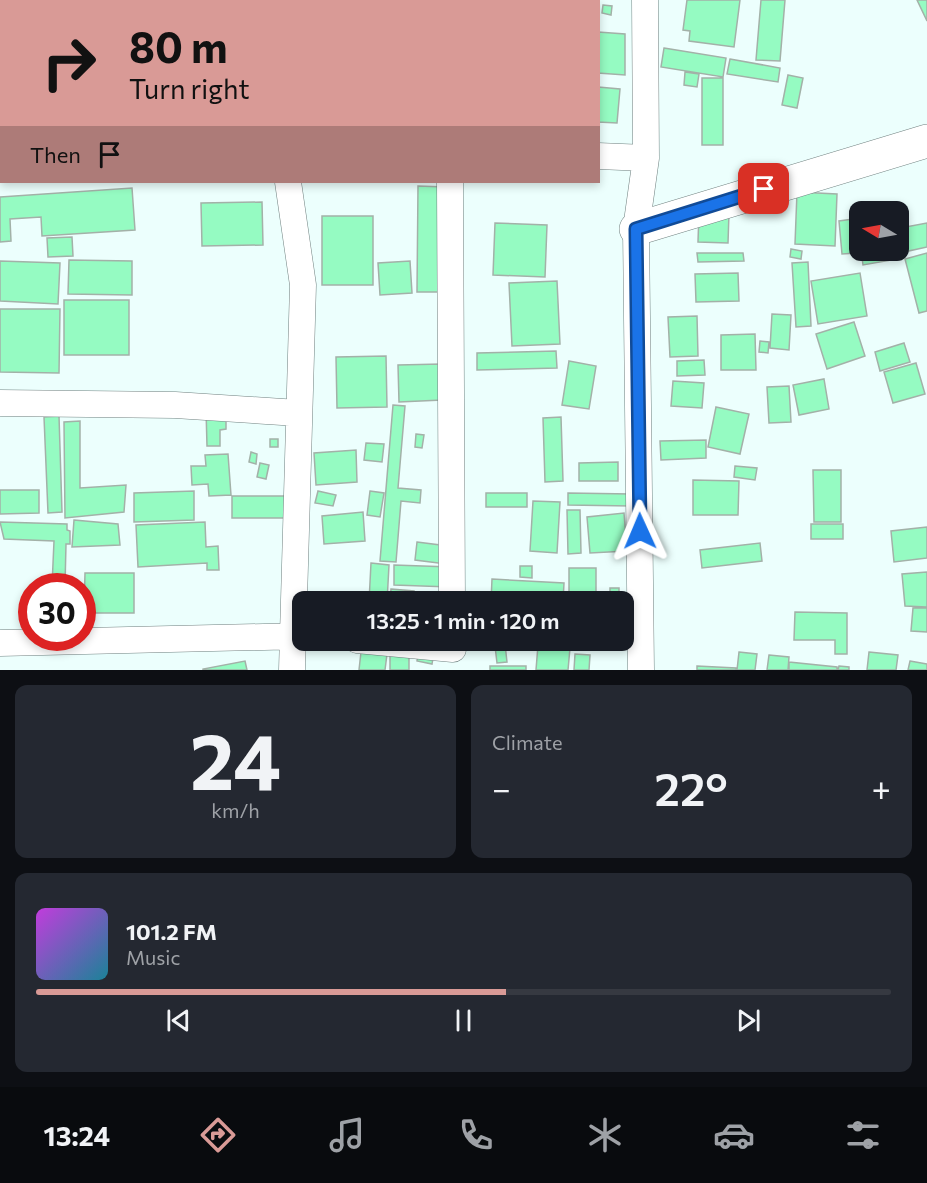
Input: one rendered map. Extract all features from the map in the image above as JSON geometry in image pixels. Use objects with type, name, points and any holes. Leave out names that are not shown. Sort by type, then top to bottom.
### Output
[{"type":"street","points":[[641,670],[636,229],[646,158],[645,0]]},
{"type":"street","points":[[636,229],[927,141]]},
{"type":"street","points":[[600,156],[646,158]]},
{"type":"street","points":[[288,183],[303,285],[298,413],[298,591]]},
{"type":"street","points":[[450,183],[452,591]]},
{"type":"street","points":[[0,403],[175,405],[298,413]]},
{"type":"street","points":[[0,642],[292,635]]},
{"type":"street","points":[[292,670],[295,651]]},
{"type":"building","points":[[687,0],[740,0],[734,47],[689,41],[690,31],[683,30]]},
{"type":"building","points":[[761,0],[785,0],[780,61],[756,60]]},
{"type":"building","points":[[917,0],[927,0],[927,21]]},
{"type":"building","points":[[603,5],[612,6],[611,15],[602,13]]},
{"type":"building","points":[[600,32],[625,34],[625,75],[600,73]]},
{"type":"building","points":[[664,48],[726,58],[723,77],[661,67]]},
{"type":"building","points":[[730,59],[780,68],[778,82],[727,74]]},
{"type":"building","points":[[685,72],[699,74],[697,87],[684,85]]},
{"type":"building","points":[[788,75],[803,78],[797,108],[782,105]]},
{"type":"building","points":[[702,78],[723,78],[723,145],[702,145]]},
{"type":"building","points":[[600,87],[620,89],[617,123],[600,122]]},
{"type":"building","points":[[418,186],[446,187],[445,292],[417,292]]},
{"type":"building","points":[[132,188],[135,230],[42,236],[41,217],[10,219],[11,241],[0,242],[0,197]]},
{"type":"building","points":[[797,192],[837,194],[835,246],[795,244]]},
{"type":"building","points":[[262,202],[263,245],[202,246],[201,203]]},
{"type":"building","points":[[699,212],[729,213],[728,243],[698,242]]},
{"type":"building","points":[[322,216],[373,216],[373,285],[322,285]]},
{"type":"building","points":[[849,220],[849,254],[842,254],[839,221]]},
{"type":"building","points":[[495,223],[547,225],[545,277],[493,275]]},
{"type":"building","points":[[927,223],[927,247],[909,251],[909,226]]},
{"type":"building","points":[[72,237],[73,256],[48,257],[47,238]]},
{"type":"building","points":[[791,249],[802,251],[801,259],[790,257]]},
{"type":"building","points":[[697,253],[743,253],[744,261],[698,262]]},
{"type":"building","points":[[927,253],[927,311],[919,313],[906,261],[909,261],[909,258]]},
{"type":"building","points":[[69,260],[132,261],[132,295],[68,294]]},
{"type":"building","points":[[0,261],[60,263],[58,304],[0,301]]},
{"type":"building","points":[[410,261],[412,293],[380,295],[378,263]]},
{"type":"building","points":[[862,261],[886,261],[863,265]]},
{"type":"building","points":[[808,262],[811,326],[796,327],[792,263]]},
{"type":"building","points":[[738,273],[739,301],[696,302],[695,274]]},
{"type":"building","points":[[860,273],[867,316],[818,324],[811,281]]},
{"type":"building","points":[[557,281],[560,344],[512,346],[509,283]]},
{"type":"building","points":[[64,300],[129,300],[129,355],[64,355]]},
{"type":"building","points":[[0,309],[60,309],[59,373],[0,372]]},
{"type":"building","points":[[772,314],[791,315],[789,350],[770,348]]},
{"type":"building","points":[[697,316],[698,356],[670,357],[668,317]]},
{"type":"building","points":[[854,322],[865,356],[827,369],[816,334]]},
{"type":"building","points":[[755,334],[756,370],[721,370],[721,335]]},
{"type":"building","points":[[760,341],[769,342],[768,353],[759,352]]},
{"type":"building","points":[[904,343],[910,362],[880,371],[875,352]]},
{"type":"building","points":[[556,351],[557,368],[477,370],[477,353]]},
{"type":"building","points":[[386,356],[387,407],[337,408],[336,357]]},
{"type":"building","points":[[704,360],[705,375],[677,376],[677,361]]},
{"type":"building","points":[[569,361],[596,366],[589,409],[562,405]]},
{"type":"building","points":[[916,363],[925,394],[893,403],[884,372]]},
{"type":"building","points":[[441,364],[442,400],[399,402],[398,365]]},
{"type":"building","points":[[824,379],[829,409],[799,415],[793,385]]},
{"type":"building","points":[[673,381],[704,383],[702,408],[671,406]]},
{"type":"building","points":[[789,386],[791,422],[769,423],[767,387]]},
{"type":"building","points":[[393,405],[405,406],[398,488],[421,490],[420,503],[401,501],[396,562],[380,561]]},
{"type":"building","points":[[716,407],[749,414],[740,454],[708,447]]},
{"type":"building","points":[[206,409],[226,409],[226,429],[220,430],[220,446],[207,446]]},
{"type":"building","points":[[59,416],[62,512],[48,513],[44,417]]},
{"type":"building","points":[[561,417],[563,481],[545,482],[543,418]]},
{"type":"building","points":[[80,421],[80,488],[126,485],[124,512],[65,518],[64,422]]},
{"type":"building","points":[[416,434],[424,435],[422,448],[415,447]]},
{"type":"building","points":[[270,439],[278,439],[278,447],[270,447]]},
{"type":"building","points":[[706,440],[706,458],[661,460],[660,441]]},
{"type":"building","points":[[366,443],[384,444],[382,462],[364,460]]},
{"type":"building","points":[[356,450],[357,482],[316,485],[314,453]]},
{"type":"building","points":[[251,452],[257,454],[256,464],[249,462]]},
{"type":"building","points":[[228,454],[231,495],[209,496],[208,484],[192,485],[191,466],[206,466],[205,455]]},
{"type":"building","points":[[618,462],[618,481],[579,481],[579,463]]},
{"type":"building","points":[[260,463],[269,465],[266,479],[257,477]]},
{"type":"building","points":[[735,466],[757,468],[755,480],[734,477]]},
{"type":"building","points":[[813,470],[841,470],[841,522],[814,522]]},
{"type":"building","points":[[693,480],[739,481],[738,515],[693,515]]},
{"type":"building","points":[[0,490],[39,490],[39,513],[0,514]]},
{"type":"building","points":[[194,491],[194,520],[134,522],[134,493]]},
{"type":"building","points":[[318,491],[336,495],[333,506],[315,503]]},
{"type":"building","points":[[370,491],[384,493],[380,517],[367,515]]},
{"type":"building","points":[[486,493],[527,493],[527,507],[486,507]]},
{"type":"building","points":[[568,493],[631,494],[631,506],[568,505]]},
{"type":"building","points":[[232,496],[287,496],[288,518],[232,518]]},
{"type":"building","points":[[533,501],[560,502],[557,553],[530,551]]},
{"type":"building","points":[[567,510],[580,510],[581,553],[568,554]]},
{"type":"building","points":[[363,512],[365,541],[324,544],[322,516]]},
{"type":"building","points":[[624,513],[627,551],[590,553],[587,517]]},
{"type":"building","points":[[74,520],[118,524],[120,545],[72,547]]},
{"type":"building","points":[[0,522],[67,524],[67,530],[70,531],[70,544],[66,544],[65,573],[53,573],[54,541],[4,539]]},
{"type":"building","points":[[205,522],[206,547],[218,546],[219,570],[207,570],[207,563],[138,567],[136,525]]},
{"type":"building","points":[[811,524],[843,524],[843,539],[811,539]]},
{"type":"building","points":[[927,527],[927,558],[894,562],[891,531]]},
{"type":"building","points":[[417,542],[448,546],[446,564],[415,560]]},
{"type":"building","points":[[760,543],[762,561],[702,568],[700,550]]},
{"type":"building","points":[[371,563],[389,565],[388,591],[370,591]]},
{"type":"building","points":[[394,565],[451,567],[450,587],[394,585]]},
{"type":"building","points":[[520,566],[532,566],[532,578],[520,577]]},
{"type":"building","points":[[569,568],[596,568],[596,591],[569,591]]},
{"type":"building","points":[[927,572],[927,607],[905,606],[902,574]]},
{"type":"building","points":[[96,573],[134,573],[134,613],[96,613]]},
{"type":"building","points":[[492,579],[564,583],[564,591],[491,591]]},
{"type":"building","points":[[610,588],[619,588],[619,591],[610,591]]},
{"type":"building","points":[[391,589],[414,591],[391,591]]},
{"type":"building","points":[[913,608],[927,608],[927,632],[911,631]]},
{"type":"building","points":[[795,612],[847,613],[847,654],[835,654],[835,640],[794,640]]},
{"type":"building","points":[[390,651],[409,651],[409,670],[390,670]]},
{"type":"building","points":[[419,651],[434,652],[432,664],[417,661]]},
{"type":"building","points":[[496,651],[506,651],[507,662],[497,663]]},
{"type":"building","points":[[538,651],[570,651],[568,670],[536,670]]},
{"type":"building","points":[[361,652],[387,654],[385,670],[359,670]]},
{"type":"building","points":[[739,652],[757,654],[755,670],[737,670]]},
{"type":"building","points":[[869,652],[898,655],[896,670],[867,670]]},
{"type":"building","points":[[575,654],[590,655],[589,670],[574,670]]},
{"type":"building","points":[[769,655],[789,657],[788,670],[767,670]]},
{"type":"building","points":[[245,661],[247,670],[203,670],[203,669]]},
{"type":"building","points":[[910,661],[927,664],[927,670],[908,670]]},
{"type":"building","points":[[789,662],[837,667],[837,670],[789,670]]},
{"type":"building","points":[[490,666],[526,666],[526,670],[490,670]]},
{"type":"building","points":[[697,666],[736,668],[736,670],[697,670]]},
{"type":"building","points":[[839,666],[849,667],[849,670],[838,670]]},
{"type":"route","points":[[640,531],[636,229],[764,189]]}]
